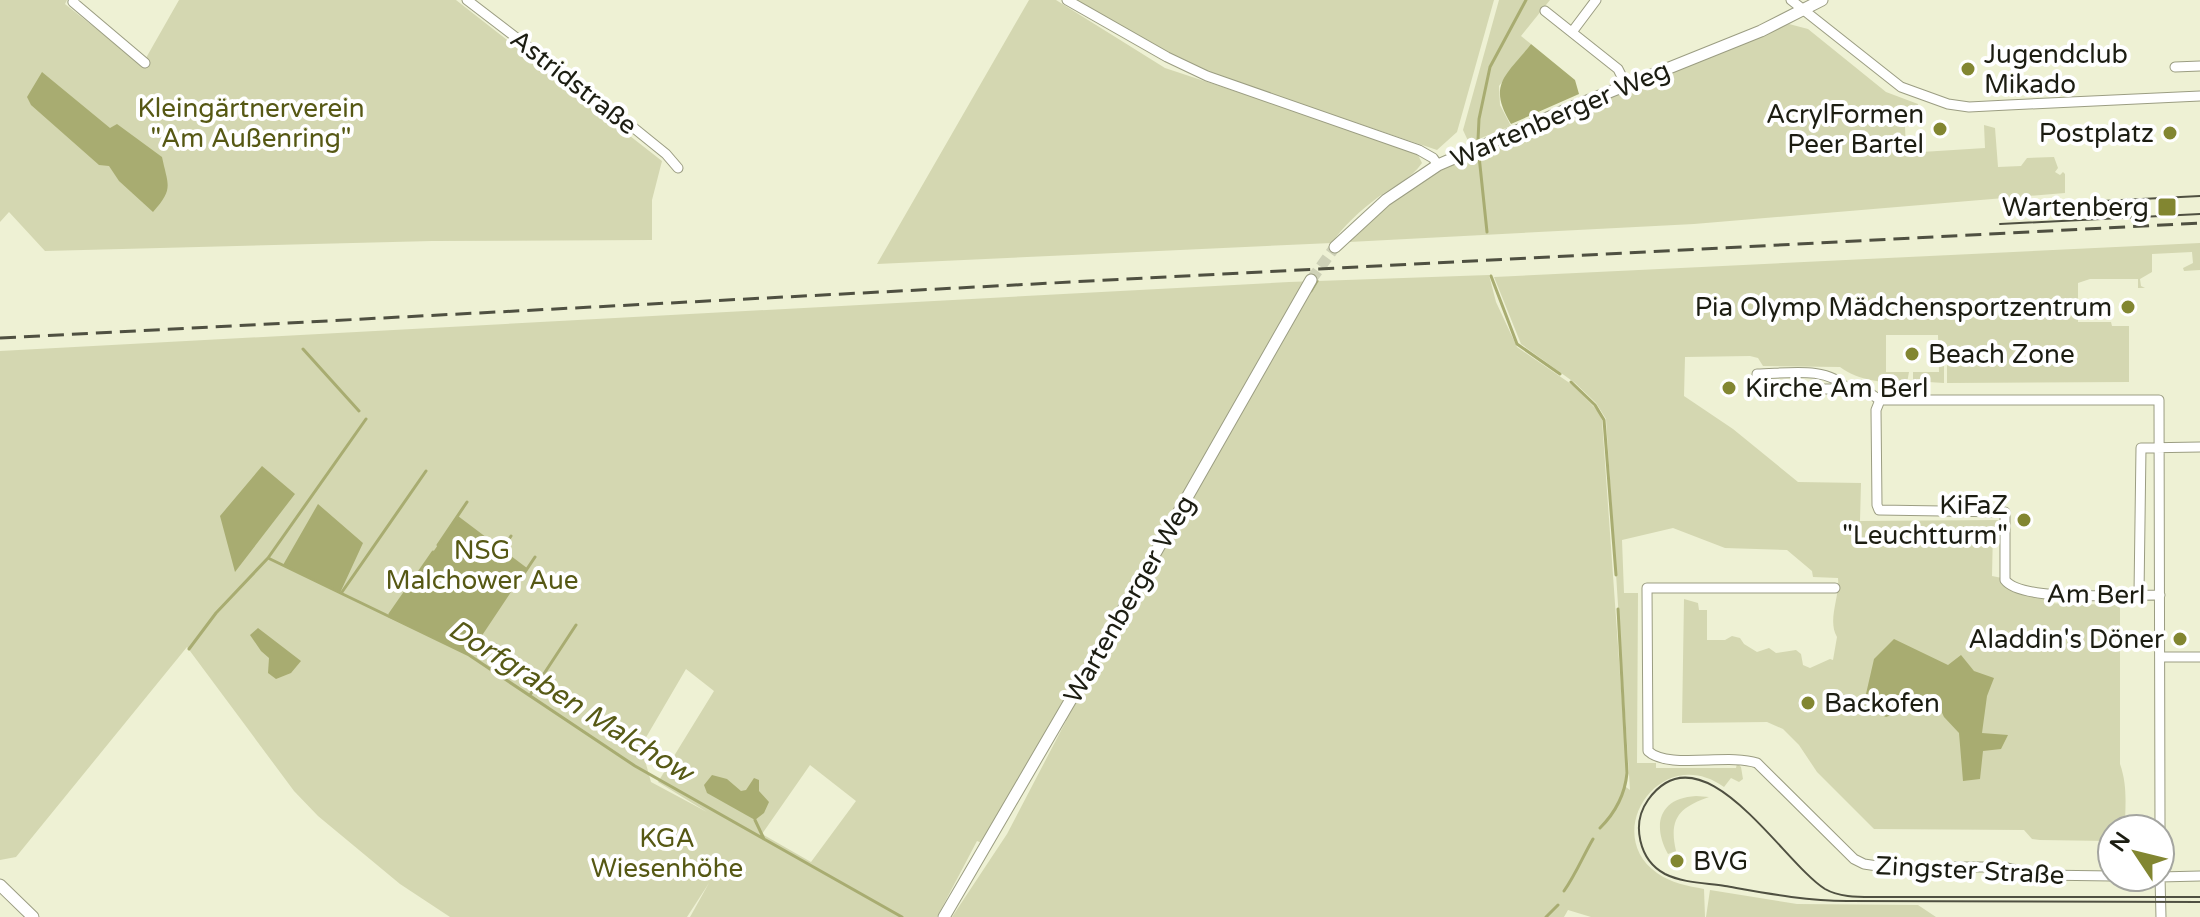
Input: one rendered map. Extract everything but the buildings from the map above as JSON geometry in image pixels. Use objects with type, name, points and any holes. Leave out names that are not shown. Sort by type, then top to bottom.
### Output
[{"type":"main road","name":"Wartenberger Weg","points":[[1335,247],[1386,200],[1438,165],[1761,31],[1822,0]]},
{"type":"main road","name":"Wartenberger Weg","points":[[944,917],[1311,280]]},
{"type":"main road","points":[[0,885],[33,917]]},
{"type":"street","points":[[74,0],[145,63]]},
{"type":"street","name":"Astridstraße","points":[[467,0],[624,120],[666,154],[678,168]]},
{"type":"street","points":[[1067,0],[1186,67],[1419,150],[1438,165]]},
{"type":"street","points":[[1572,32],[1596,0]]},
{"type":"street","points":[[1791,0],[1901,87],[1948,104],[1999,106],[2200,96]]},
{"type":"street","points":[[1545,11],[1618,69],[1626,85]]},
{"type":"street","points":[[2175,67],[2200,66]]},
{"type":"street","points":[[1847,389],[1838,379],[1822,374],[1757,374],[1757,389],[1865,390],[1880,400],[2159,400],[2160,813]]},
{"type":"street","name":"Am Berl","points":[[1880,400],[1876,410],[1879,510],[2005,512],[2005,580],[2010,587],[2048,595],[2160,595]]},
{"type":"street","points":[[2139,594],[2141,448],[2200,447]]},
{"type":"street","name":"Zingster Straße","points":[[1835,588],[1647,588],[1648,751],[1661,759],[1739,758],[1757,763],[1854,859],[1864,864],[1884,867],[2002,867],[2041,875],[2096,876]]},
{"type":"street","points":[[2160,657],[2200,657]]},
{"type":"street","points":[[2176,877],[2200,876]]},
{"type":"street","points":[[2160,893],[2161,917]]},
{"type":"green space","name":"Kleingärtnerverein \"Am Außenring\"","points":[[0,0],[67,0],[65,4],[142,65],[179,0],[456,0],[662,161],[652,200],[652,240],[432,241],[45,251],[9,212],[0,222]]},
{"type":"green space","points":[[1029,0],[1056,0],[1165,68],[1394,144],[1418,155],[1422,163],[1407,178],[1359,213],[1332,243],[877,264]]},
{"type":"green space","points":[[1077,0],[1494,0],[1457,132],[1437,150],[1217,76],[1160,49]]},
{"type":"green space","points":[[1499,0],[1550,0],[1521,36],[1531,44],[1499,86],[1500,105],[1511,126],[1469,143],[1463,130]]},
{"type":"green space","points":[[1789,24],[1808,29],[1886,92],[1918,104],[1915,126],[1905,126],[1906,153],[1985,148],[1984,125],[1995,128],[1998,167],[2021,166],[2027,158],[2054,157],[2058,168],[2055,172],[2065,174],[2065,193],[1694,224],[1349,242],[1397,198],[1448,164]]},
{"type":"green space","points":[[2200,243],[2200,270],[2184,271],[2183,268],[2193,263],[2192,252],[2152,254],[2152,272],[2140,279],[2141,286],[2145,288],[2138,288],[2138,279],[2090,279],[2078,283],[2078,322],[2111,322],[2112,326],[2129,326],[2129,382],[1947,383],[1947,359],[1944,360],[1944,383],[1913,381],[1913,372],[1939,372],[1938,335],[1886,335],[1886,372],[1909,372],[1907,383],[1872,380],[1840,367],[1763,366],[1758,358],[1750,356],[1685,357],[1684,396],[1733,429],[1798,482],[1861,483],[1860,521],[1999,520],[1993,530],[1992,576],[2002,578],[2008,588],[2044,598],[2044,603],[2120,605],[2120,764],[2125,789],[2125,813],[2096,813],[2096,841],[2032,839],[2024,830],[1874,829],[1817,772],[1799,745],[1783,729],[1767,722],[1682,723],[1684,599],[1698,603],[1699,610],[1707,610],[1707,640],[1725,640],[1732,636],[1740,638],[1757,652],[1769,648],[1776,653],[1796,650],[1801,654],[1803,665],[1810,668],[1833,660],[1837,637],[1833,616],[1838,578],[1813,577],[1812,571],[1787,550],[1725,548],[1673,528],[1622,540],[1624,593],[1638,593],[1637,763],[1656,763],[1656,768],[1736,768],[1737,763],[1743,779],[1739,782],[1731,778],[1724,787],[1701,776],[1679,776],[1660,784],[1646,798],[1637,816],[1635,836],[1641,856],[1657,873],[1674,882],[1704,889],[1705,917],[1591,917],[1568,910],[1564,917],[952,917],[1007,834],[1066,721],[1055,715],[982,843],[977,841],[937,917],[690,917],[709,883],[687,917],[450,917],[400,884],[318,816],[294,791],[187,647],[16,857],[0,860],[0,351],[1289,282],[1489,275],[1496,302],[1517,347],[1574,386],[1598,411],[1602,420],[1626,787],[1630,790],[1606,419],[1596,403],[1575,383],[1521,344],[1494,277]],"holes":[[[686,669],[714,691],[658,782],[707,812],[651,782],[641,746]],[[810,765],[856,801],[811,862],[762,834]]]},
{"type":"green space","points":[[1696,796],[1709,797],[1691,805],[1679,815],[1674,830],[1676,851],[1668,854],[1660,833],[1662,815],[1674,802]]},
{"type":"green space","points":[[1710,890],[1797,904],[1918,905],[1936,917],[1706,917]]},
{"type":"shaded area","points":[[1531,44],[1575,80],[1579,94],[1511,124],[1500,99],[1500,90],[1507,73]]},
{"type":"shaded area","points":[[42,72],[110,128],[117,124],[162,157],[168,186],[153,212],[119,181],[109,166],[99,165],[31,105],[27,97]]},
{"type":"shaded area","points":[[262,466],[295,494],[235,572],[220,516]]},
{"type":"shaded area","points":[[318,504],[363,543],[340,593],[283,565]]},
{"type":"shaded area","points":[[458,516],[527,568],[469,655],[388,617]]},
{"type":"shaded area","points":[[258,628],[301,661],[291,673],[276,679],[268,673],[269,658],[250,635]]},
{"type":"shaded area","points":[[1894,639],[1948,665],[1961,655],[1974,671],[1994,678],[1987,696],[1982,733],[2008,735],[2001,749],[1983,751],[1980,779],[1963,781],[1959,733],[1944,717],[1936,700],[1886,717],[1863,707],[1874,659]]},
{"type":"shaded area","points":[[712,775],[727,779],[741,791],[746,790],[754,778],[759,780],[759,791],[769,802],[764,813],[755,820],[707,793],[704,785]]},
{"type":"waterway","points":[[1478,140],[1479,119],[1490,67],[1526,0]]},
{"type":"waterway","points":[[1479,156],[1487,232]]},
{"type":"waterway","points":[[1491,276],[1517,344],[1560,374]]},
{"type":"waterway","points":[[1311,291],[1317,281]]},
{"type":"waterway","name":"Dorfgraben Malchow","points":[[303,349],[359,411]]},
{"type":"waterway","points":[[1571,382],[1595,405],[1604,420],[1616,575]]},
{"type":"waterway","points":[[189,649],[216,613],[268,558],[366,419]]},
{"type":"waterway","points":[[342,592],[426,471]]},
{"type":"waterway","points":[[438,545],[467,502]]},
{"type":"waterway","points":[[502,550],[511,536]]},
{"type":"waterway","points":[[390,614],[433,552]]},
{"type":"waterway","points":[[519,581],[535,557]]},
{"type":"waterway","name":"Dorfgraben Malchow","points":[[268,558],[469,655],[635,766],[764,839]]},
{"type":"waterway","points":[[1600,828],[1618,803],[1627,773],[1618,609]]},
{"type":"waterway","points":[[530,695],[576,625]]},
{"type":"waterway","name":"Dorfgraben Malchow","points":[[755,820],[764,839],[902,917]]},
{"type":"waterway","points":[[1564,891],[1593,839]]},
{"type":"waterway","points":[[1546,917],[1558,905]]},
{"type":"tunnel","points":[[1311,280],[1335,247]]},
{"type":"tram line","points":[[2044,204],[2200,196]]},
{"type":"tram line","points":[[2000,224],[2200,214]]},
{"type":"tram line","points":[[2200,897],[1842,895],[1830,892],[1808,875],[1741,806],[1717,788],[1693,778],[1669,781],[1648,800],[1640,820],[1640,841],[1644,851],[1656,868],[1665,874],[1687,881],[1786,896],[1847,901],[2200,902]]},
{"type":"railway","points":[[0,338],[2200,223]]},
{"type":"place","name":"Jugendclub Mikado","points":[[1968,69]]},
{"type":"place","name":"AcrylFormen Peer Bartel","points":[[1940,129]]},
{"type":"place","name":"Postplatz","points":[[2170,133]]},
{"type":"place","name":"Wartenberg","points":[[2167,207]]},
{"type":"place","name":"Pia Olymp Mädchensportzentrum","points":[[2128,307]]},
{"type":"place","name":"Beach Zone","points":[[1912,354]]},
{"type":"place","name":"Kirche Am Berl","points":[[1729,388]]},
{"type":"place","name":"KiFaZ \"Leuchtturm\"","points":[[2024,520]]},
{"type":"place","name":"Aladdin's Döner","points":[[2180,639]]},
{"type":"place","name":"Backofen","points":[[1808,703]]},
{"type":"place","name":"BVG","points":[[1677,861]]},
{"type":"park label","name":"NSG Malchower Aue","points":[[482,565]]},
{"type":"park label","name":"KGA Wiesenhöhe","points":[[667,853]]}]
